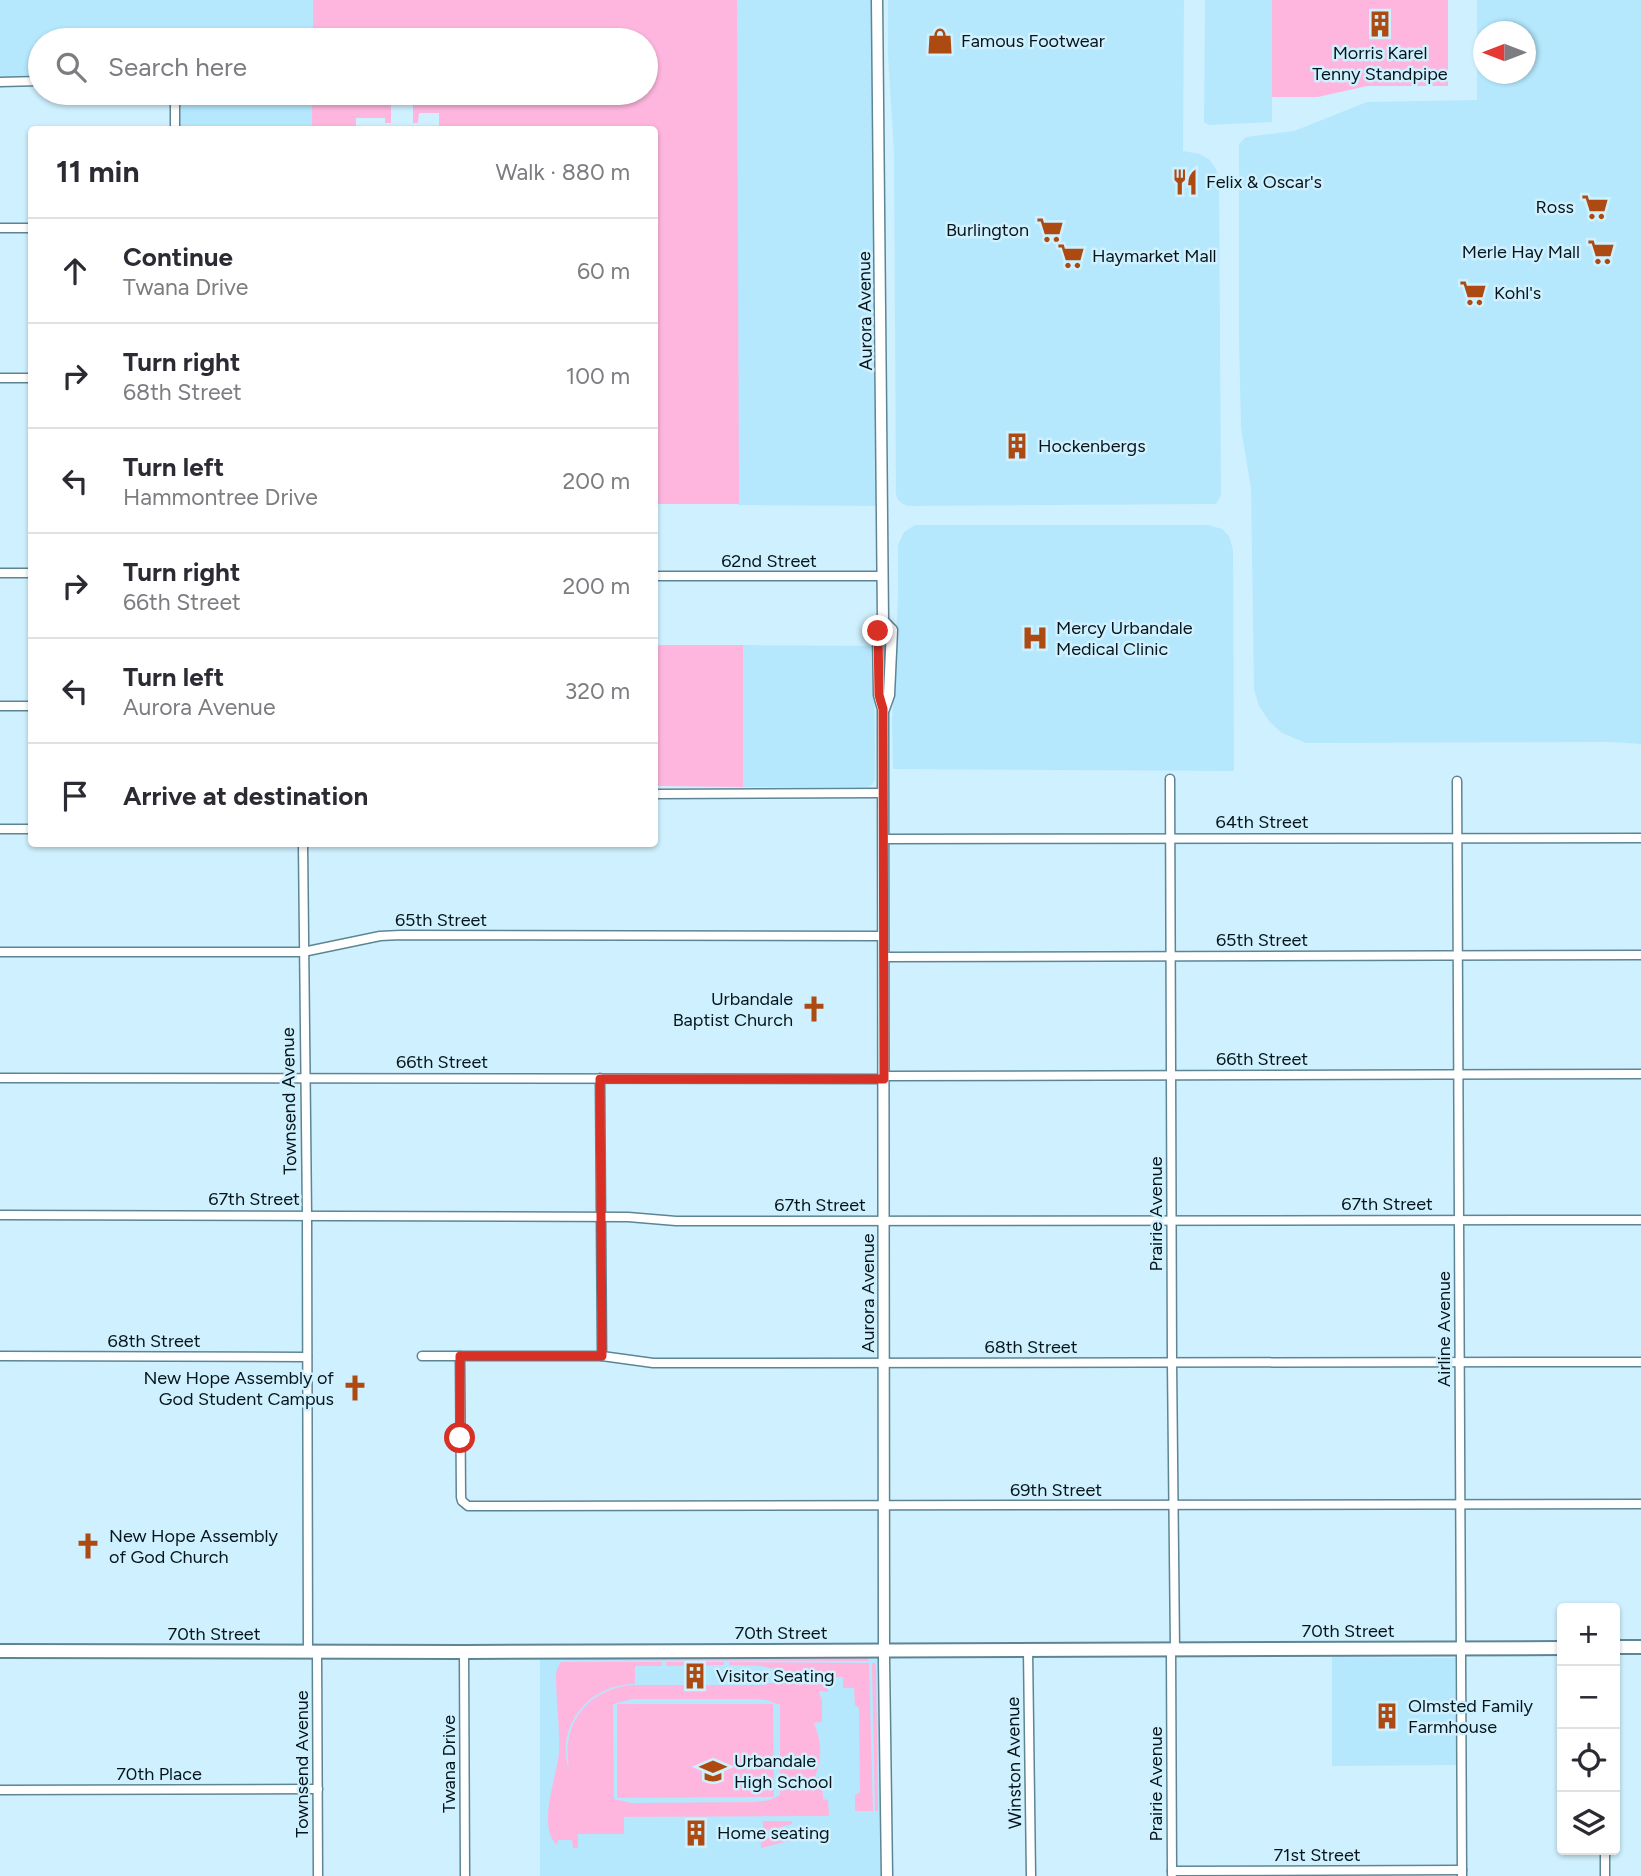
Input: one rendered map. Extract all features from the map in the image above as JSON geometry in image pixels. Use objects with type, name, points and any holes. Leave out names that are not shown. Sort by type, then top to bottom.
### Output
[{"type":"main road","points":[[1620,1647],[1641,1647]]},
{"type":"main road","name":"70th Street","points":[[0,1651],[1557,1648]]},
{"type":"street","name":"Aurora Avenue","points":[[877,0],[883,621],[892,630],[889,695],[883,709],[884,1650],[887,1876]]},
{"type":"street","points":[[0,82],[28,81]]},
{"type":"street","points":[[175,105],[175,126]]},
{"type":"street","points":[[0,228],[28,228]]},
{"type":"street","points":[[0,378],[28,378]]},
{"type":"street","points":[[0,573],[28,573]]},
{"type":"street","name":"62nd Street","points":[[658,576],[883,576]]},
{"type":"street","points":[[0,706],[28,706]]},
{"type":"street","name":"Prairie Avenue","points":[[1170,779],[1174,1505],[1172,1873]]},
{"type":"street","name":"Airline Avenue","points":[[1457,781],[1462,1873]]},
{"type":"street","points":[[658,794],[883,793]]},
{"type":"street","points":[[0,829],[28,829]]},
{"type":"street","name":"64th Street","points":[[883,839],[1641,838]]},
{"type":"street","name":"Townsend Avenue","points":[[303,847],[307,1357],[318,1876]]},
{"type":"street","name":"65th Street","points":[[0,952],[303,953],[380,936],[401,935],[883,936]]},
{"type":"street","name":"65th Street","points":[[883,957],[1641,955]]},
{"type":"street","name":"66th Street","points":[[0,1077],[600,1079],[1641,1074]]},
{"type":"street","points":[[600,1079],[602,1356]]},
{"type":"street","name":"67th Street","points":[[0,1215],[601,1216],[676,1221],[1641,1220]]},
{"type":"street","name":"68th Street","points":[[0,1356],[307,1357]]},
{"type":"street","name":"68th Street","points":[[422,1356],[602,1356],[653,1363],[1641,1362]]},
{"type":"street","name":"69th Street","points":[[460,1356],[461,1497],[464,1504],[1641,1504]]},
{"type":"street","name":"Winston Avenue","points":[[1028,1650],[1031,1876]]},
{"type":"street","name":"Twana Drive","points":[[464,1652],[465,1876]]},
{"type":"street","name":"70th Place","points":[[0,1790],[318,1789]]},
{"type":"street","points":[[1605,1855],[1605,1876]]},
{"type":"street","name":"71st Street","points":[[1172,1873],[1462,1873]]},
{"type":"shaded area","points":[[0,0],[313,0],[313,28],[28,28],[28,82],[0,81]]},
{"type":"shaded area","points":[[313,0],[737,0],[739,504],[658,504],[658,126],[439,126],[439,113],[419,113],[418,123],[413,123],[413,105],[658,105],[658,28],[313,28]]},
{"type":"shaded area","points":[[737,0],[877,0],[882,506],[738,505]]},
{"type":"shaded area","name":"Haymarket Mall","points":[[888,0],[1184,0],[1183,151],[1200,154],[1210,160],[1219,181],[1221,495],[1216,504],[908,506],[898,500],[894,153],[888,56]]},
{"type":"shaded area","points":[[1205,0],[1272,0],[1272,122],[1209,125],[1204,122]]},
{"type":"shaded area","points":[[1272,0],[1448,0],[1448,86],[1367,86],[1318,97],[1272,97]]},
{"type":"shaded area","name":"Merle Hay Mall","points":[[1477,0],[1641,0],[1641,744],[1306,743],[1282,733],[1269,721],[1259,706],[1254,689],[1251,488],[1241,428],[1239,144],[1246,137],[1294,131],[1367,102],[1477,100],[1477,84],[1536,84],[1536,21],[1477,21]]},
{"type":"shaded area","points":[[173,105],[313,105],[312,126],[174,126]]},
{"type":"shaded area","points":[[312,105],[391,105],[391,123],[385,123],[385,118],[356,118],[356,126],[312,126]]},
{"type":"shaded area","points":[[915,525],[1208,525],[1222,529],[1229,536],[1233,550],[1234,771],[893,769],[898,545],[904,532]]},
{"type":"shaded area","points":[[658,645],[743,645],[743,787],[658,786]]},
{"type":"shaded area","points":[[743,645],[874,646],[875,779],[872,785],[743,787]]},
{"type":"shaded area","name":"Urbandale High School","points":[[884,1650],[887,1876],[540,1876],[540,1651]]},
{"type":"shaded area","points":[[573,1657],[867,1657],[869,1661],[564,1660]]},
{"type":"shaded area","points":[[1332,1657],[1455,1658],[1456,1765],[1332,1766]]},
{"type":"shaded area","points":[[561,1662],[662,1662],[662,1666],[635,1666],[635,1684],[603,1691],[579,1711],[571,1724],[567,1738],[569,1770],[568,1743],[575,1720],[590,1702],[609,1690],[633,1685],[828,1682],[828,1692],[819,1693],[822,1700],[822,1722],[814,1723],[820,1750],[815,1777],[822,1778],[823,1799],[828,1800],[829,1816],[624,1817],[624,1834],[578,1834],[578,1848],[573,1848],[572,1840],[558,1840],[557,1845],[548,1826],[548,1813],[559,1751],[557,1669]],"holes":[[[633,1699],[754,1699],[780,1705],[780,1795],[770,1800],[755,1802],[632,1803],[614,1799],[613,1704]]]},
{"type":"shaded area","points":[[666,1662],[724,1662],[724,1665],[666,1666]]},
{"type":"shaded area","points":[[729,1662],[869,1663],[873,1811],[855,1811],[855,1795],[860,1792],[859,1708],[855,1705],[854,1688],[843,1688],[843,1677],[802,1676],[762,1666],[729,1665]]},
{"type":"shaded area","points":[[872,1663],[875,1663],[876,1668],[878,1811],[875,1811]]},
{"type":"shaded area","points":[[617,1704],[773,1704],[774,1797],[617,1798]]},
{"type":"shaded area","points":[[763,1821],[792,1821],[792,1824],[765,1831]]},
{"type":"shaded area","points":[[820,1829],[820,1839],[793,1840],[761,1848],[761,1838],[795,1830]]},
{"type":"place","name":"Morris Karel Tenny Standpipe","points":[[1380,24]]},
{"type":"place","name":"Famous Footwear","points":[[940,41]]},
{"type":"place","name":"Felix & Oscar's","points":[[1185,182]]},
{"type":"place","name":"Ross","points":[[1595,207]]},
{"type":"place","name":"Burlington","points":[[1050,230]]},
{"type":"place","name":"Merle Hay Mall","points":[[1601,252]]},
{"type":"place","name":"Haymarket Mall","points":[[1071,256]]},
{"type":"place","name":"Kohl's","points":[[1473,293]]},
{"type":"place","name":"Hockenbergs","points":[[1017,446]]},
{"type":"place","name":"Mercy Urbandale Medical Clinic","points":[[1035,638]]},
{"type":"place","name":"Urbandale Baptist Church","points":[[814,1009]]},
{"type":"place","name":"New Hope Assembly of God Student Campus","points":[[355,1388]]},
{"type":"place","name":"New Hope Assembly of God Church","points":[[88,1546]]},
{"type":"place","name":"Visitor Seating","points":[[695,1676]]},
{"type":"place","name":"Olmsted Family Farmhouse","points":[[1387,1716]]},
{"type":"place","name":"Urbandale High School","points":[[713,1771]]},
{"type":"place","name":"Home seating","points":[[696,1833]]},
{"type":"route","points":[[460,1438],[460,1356],[602,1356],[600,1079],[884,1079],[883,709],[879,695],[878,631]]}]
